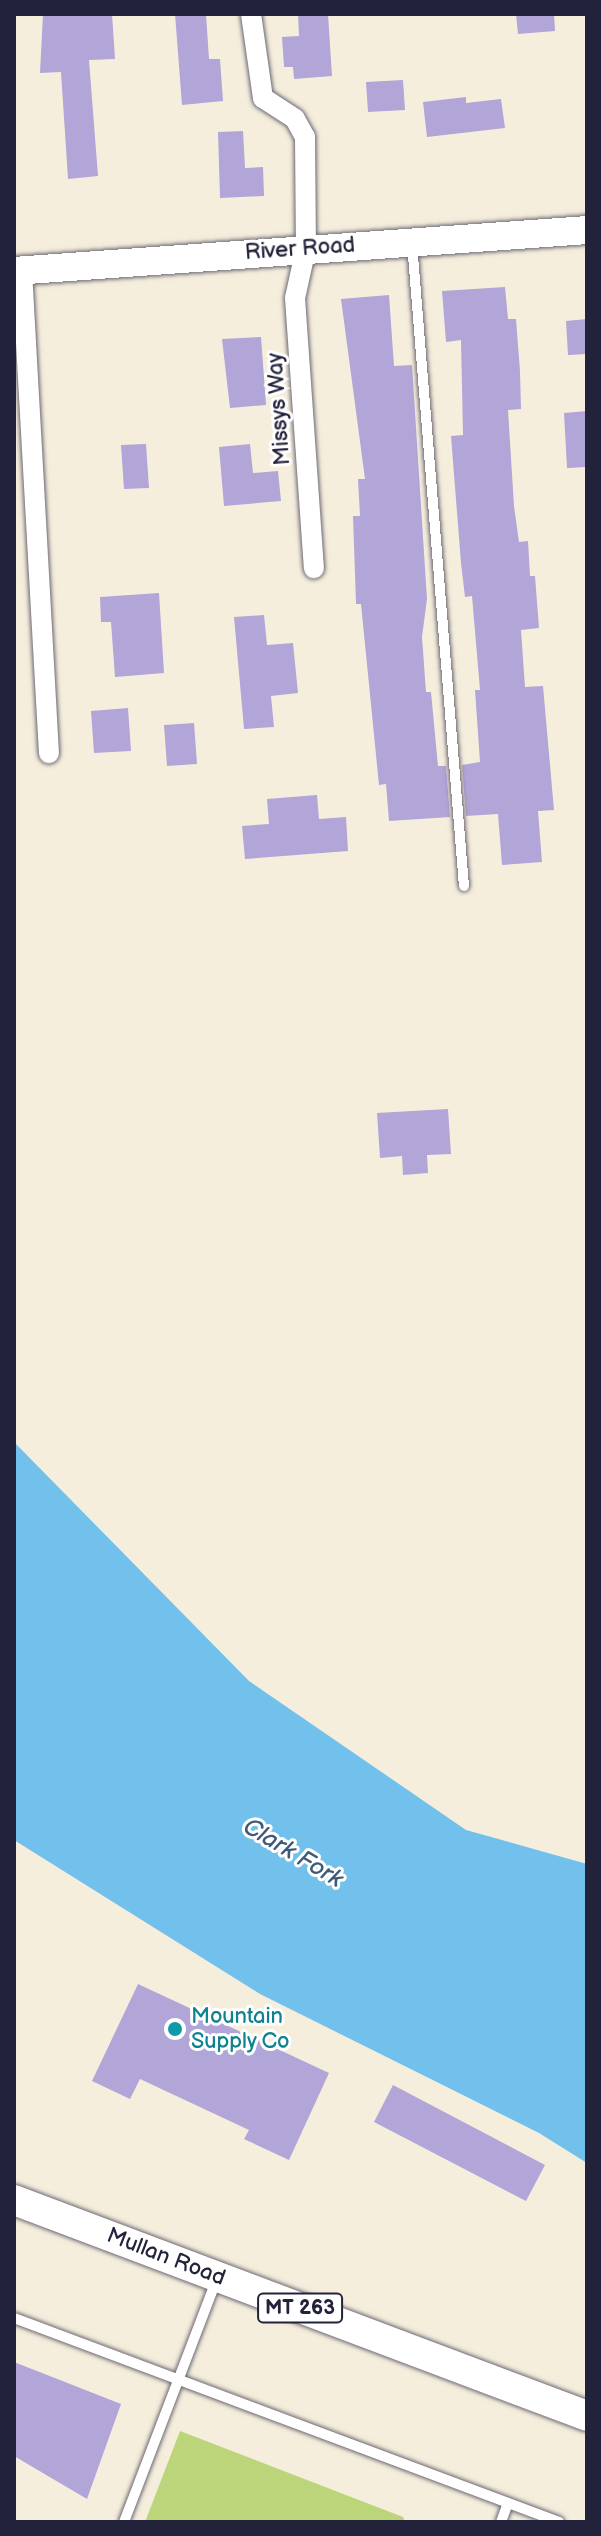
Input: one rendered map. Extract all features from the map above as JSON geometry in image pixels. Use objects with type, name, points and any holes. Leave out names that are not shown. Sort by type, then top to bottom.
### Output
[{"type":"main road","name":"Mullan Road","points":[[14,2200],[587,2416]]},
{"type":"street","name":"Missys Way","points":[[251,14],[263,98],[295,119],[305,137],[306,248],[295,298],[314,568]]},
{"type":"street","name":"River Road","points":[[18,271],[587,230]]},
{"type":"street","points":[[18,271],[49,753]]},
{"type":"lane","points":[[412,241],[464,886]]},
{"type":"lane","points":[[124,2522],[218,2277]]},
{"type":"lane","points":[[14,2318],[559,2522]]},
{"type":"lane","points":[[501,2522],[508,2503]]},
{"type":"green space","points":[[180,2431],[403,2517],[405,2522],[145,2522]]},
{"type":"water","name":"Clark Fork","points":[[14,1442],[249,1681],[466,1830],[587,1864],[587,2163],[539,2133],[260,1994],[14,1840]]},
{"type":"building","points":[[43,14],[112,14],[115,59],[89,60],[98,176],[68,179],[61,72],[40,73]]},
{"type":"building","points":[[175,14],[206,14],[209,59],[220,59],[223,101],[182,105]]},
{"type":"building","points":[[298,14],[328,14],[332,76],[294,79],[293,67],[284,67],[282,37],[299,36]]},
{"type":"building","points":[[516,14],[554,14],[555,31],[518,34]]},
{"type":"building","points":[[403,80],[405,110],[368,112],[366,82]]},
{"type":"building","points":[[466,97],[466,103],[501,99],[505,128],[427,137],[423,102]]},
{"type":"building","points":[[243,131],[245,168],[263,167],[264,196],[220,198],[218,132]]},
{"type":"building","points":[[505,287],[508,319],[516,319],[520,371],[521,409],[508,410],[514,506],[519,542],[528,541],[530,576],[535,576],[539,628],[521,630],[525,687],[543,686],[554,810],[538,811],[542,862],[502,865],[498,814],[466,816],[462,765],[480,762],[475,690],[480,690],[472,596],[465,597],[461,563],[451,436],[463,435],[461,340],[446,342],[442,291]]},
{"type":"building","points":[[389,295],[394,366],[412,365],[427,599],[422,637],[426,692],[431,692],[438,766],[446,766],[450,817],[389,821],[386,784],[379,785],[361,604],[356,604],[353,516],[360,516],[358,479],[365,479],[341,299]]},
{"type":"building","points":[[587,319],[587,354],[568,355],[566,321]]},
{"type":"building","points":[[261,337],[266,405],[230,408],[222,339]]},
{"type":"building","points":[[587,411],[587,467],[567,468],[564,413]]},
{"type":"building","points":[[146,444],[149,488],[124,489],[121,445]]},
{"type":"building","points":[[250,444],[253,473],[278,471],[281,501],[224,506],[219,447]]},
{"type":"building","points":[[159,593],[164,673],[115,677],[111,622],[101,622],[100,597]]},
{"type":"building","points":[[264,615],[267,645],[293,643],[298,693],[271,696],[274,727],[244,729],[234,617]]},
{"type":"building","points":[[128,708],[131,751],[94,753],[91,711]]},
{"type":"building","points":[[194,723],[197,764],[167,766],[164,725]]},
{"type":"building","points":[[317,795],[319,819],[346,817],[348,851],[245,859],[242,826],[269,824],[267,799]]},
{"type":"building","points":[[448,1109],[451,1154],[427,1155],[428,1173],[403,1175],[402,1156],[380,1158],[377,1113]]},
{"type":"building","name":"Mountain Supply Co","points":[[138,1984],[329,2073],[289,2160],[244,2139],[249,2130],[140,2079],[130,2099],[92,2081]]},
{"type":"building","points":[[393,2085],[545,2165],[526,2201],[374,2122]]},
{"type":"building","points":[[14,2362],[121,2404],[87,2499],[14,2456]]},
{"type":"place","name":"Mountain Supply Co","points":[[175,2029]]}]
